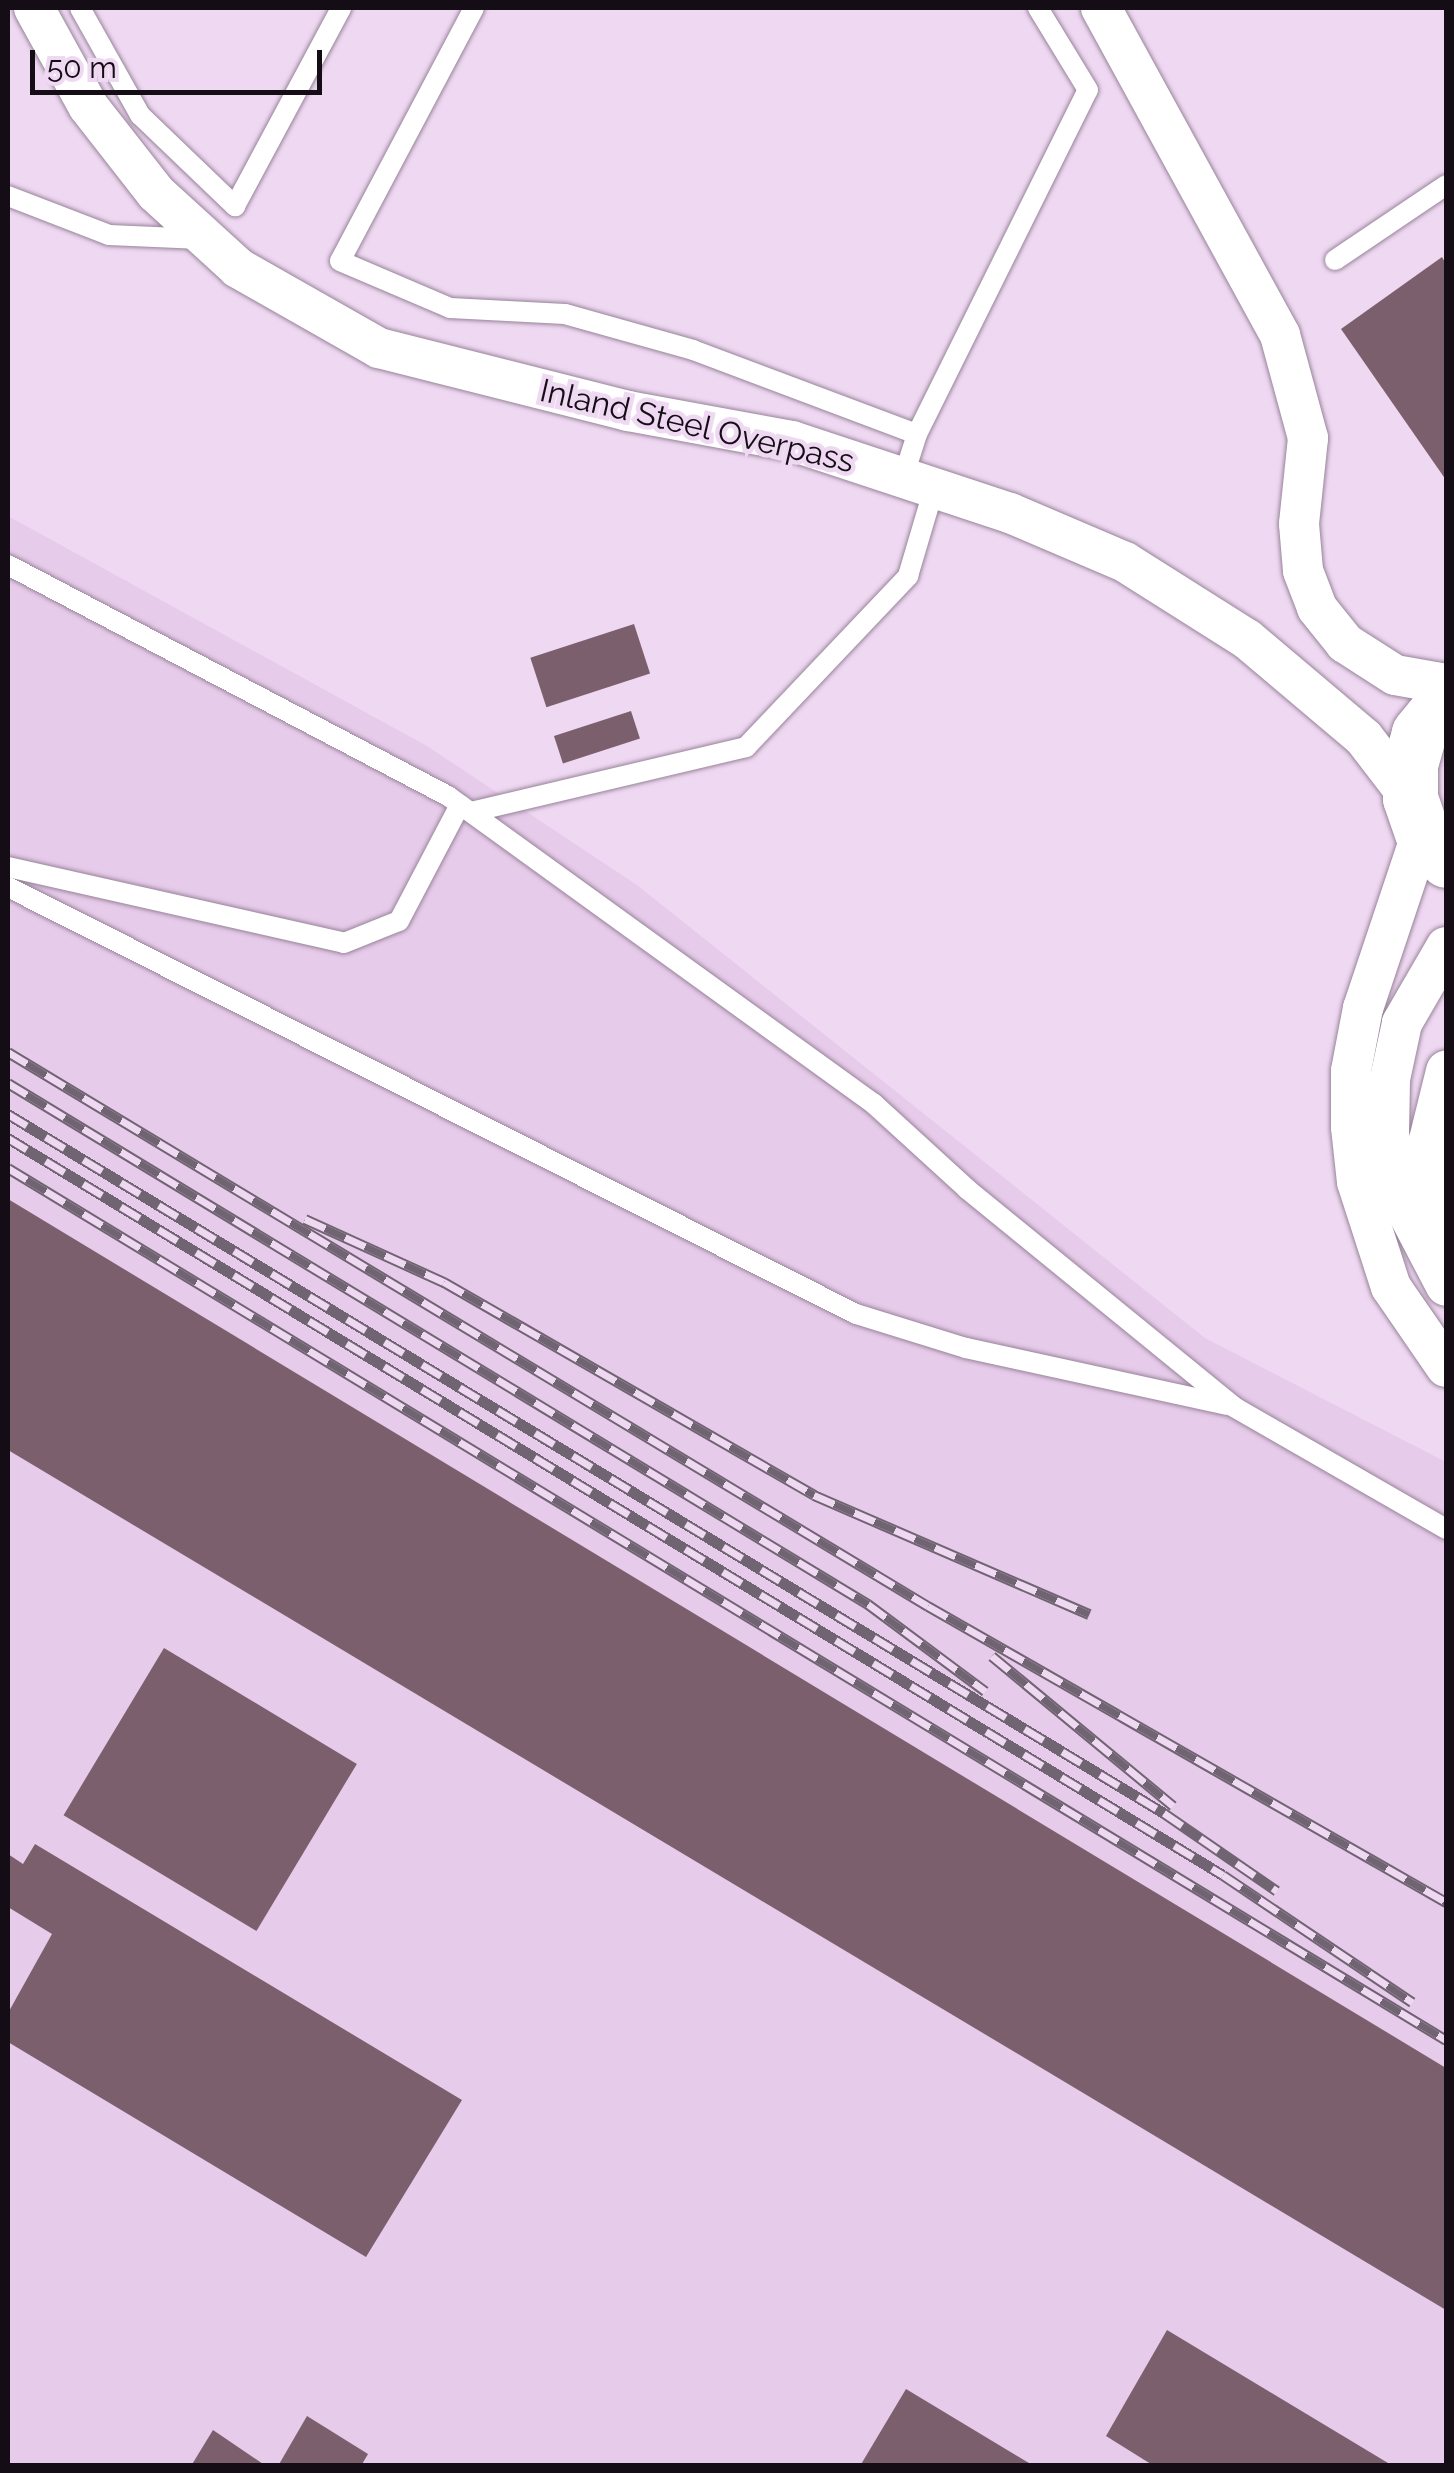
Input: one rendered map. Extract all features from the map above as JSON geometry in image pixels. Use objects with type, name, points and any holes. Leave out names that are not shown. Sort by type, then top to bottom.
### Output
[{"type":"main road","points":[[1426,830],[1410,765],[1420,733],[1446,700]]},
{"type":"street","name":"Inland Steel Overpass","points":[[34,8],[88,106],[156,192],[238,268],[378,348],[628,411],[792,441],[919,483],[1124,562],[1248,639],[1364,738],[1426,830]]},
{"type":"street","points":[[1101,8],[1280,335],[1308,438],[1299,524],[1302,570],[1316,608],[1345,644],[1395,674],[1446,684]]},
{"type":"street","points":[[1426,830],[1363,1008],[1351,1071],[1352,1128],[1357,1182],[1392,1287],[1446,1367]]},
{"type":"street","points":[[1446,947],[1402,1023],[1390,1079],[1389,1134],[1400,1198],[1446,1286]]},
{"type":"street","points":[[1446,1071],[1425,1156],[1446,1262]]},
{"type":"lane","points":[[80,8],[140,115],[235,206],[341,8]]},
{"type":"lane","points":[[474,8],[340,261],[450,308],[564,314],[694,350],[916,434]]},
{"type":"lane","points":[[8,867],[344,944],[399,921],[466,809],[746,748],[908,576],[919,483],[916,434],[1088,90],[1038,8]]},
{"type":"lane","points":[[1335,260],[1446,185]]},
{"type":"lane","points":[[8,196],[109,236],[208,239]]},
{"type":"lane","points":[[8,565],[466,809],[874,1104],[967,1189],[1234,1407],[1446,1529]]},
{"type":"lane","points":[[8,887],[856,1314],[966,1348],[1234,1407]]},
{"type":"shaded area","points":[[8,516],[427,746],[637,885],[1205,1338],[1446,1462],[1446,2465],[8,2465]]},
{"type":"building","points":[[1442,257],[1446,264],[1446,480],[1341,329]]},
{"type":"building","points":[[634,624],[650,673],[546,707],[530,658]]},
{"type":"building","points":[[631,711],[640,739],[563,764],[554,736]]},
{"type":"building","points":[[8,1199],[1446,2068],[1446,2310],[8,1450]]},
{"type":"building","points":[[164,1648],[357,1764],[256,1931],[64,1815]]},
{"type":"building","points":[[35,1844],[462,2100],[366,2257],[8,2042],[8,2013],[52,1934],[8,1907],[8,1854],[23,1864]]},
{"type":"building","points":[[1167,2330],[1393,2466],[1154,2466],[1106,2436]]},
{"type":"building","points":[[906,2389],[1034,2466],[860,2466]]},
{"type":"building","points":[[307,2416],[368,2454],[361,2466],[278,2466]]},
{"type":"building","points":[[213,2430],[266,2466],[191,2466]]},
{"type":"railway","points":[[8,1052],[928,1606],[1446,1902]]},
{"type":"railway","points":[[8,1083],[868,1604],[985,1691]]},
{"type":"railway","points":[[8,1114],[1164,1813],[1277,1891]]},
{"type":"railway","points":[[8,1138],[1223,1875],[1412,2002]]},
{"type":"railway","points":[[8,1168],[1446,2040]]},
{"type":"railway","points":[[305,1219],[444,1282],[814,1495],[1089,1614]]},
{"type":"railway","points":[[992,1656],[1173,1806]]}]
